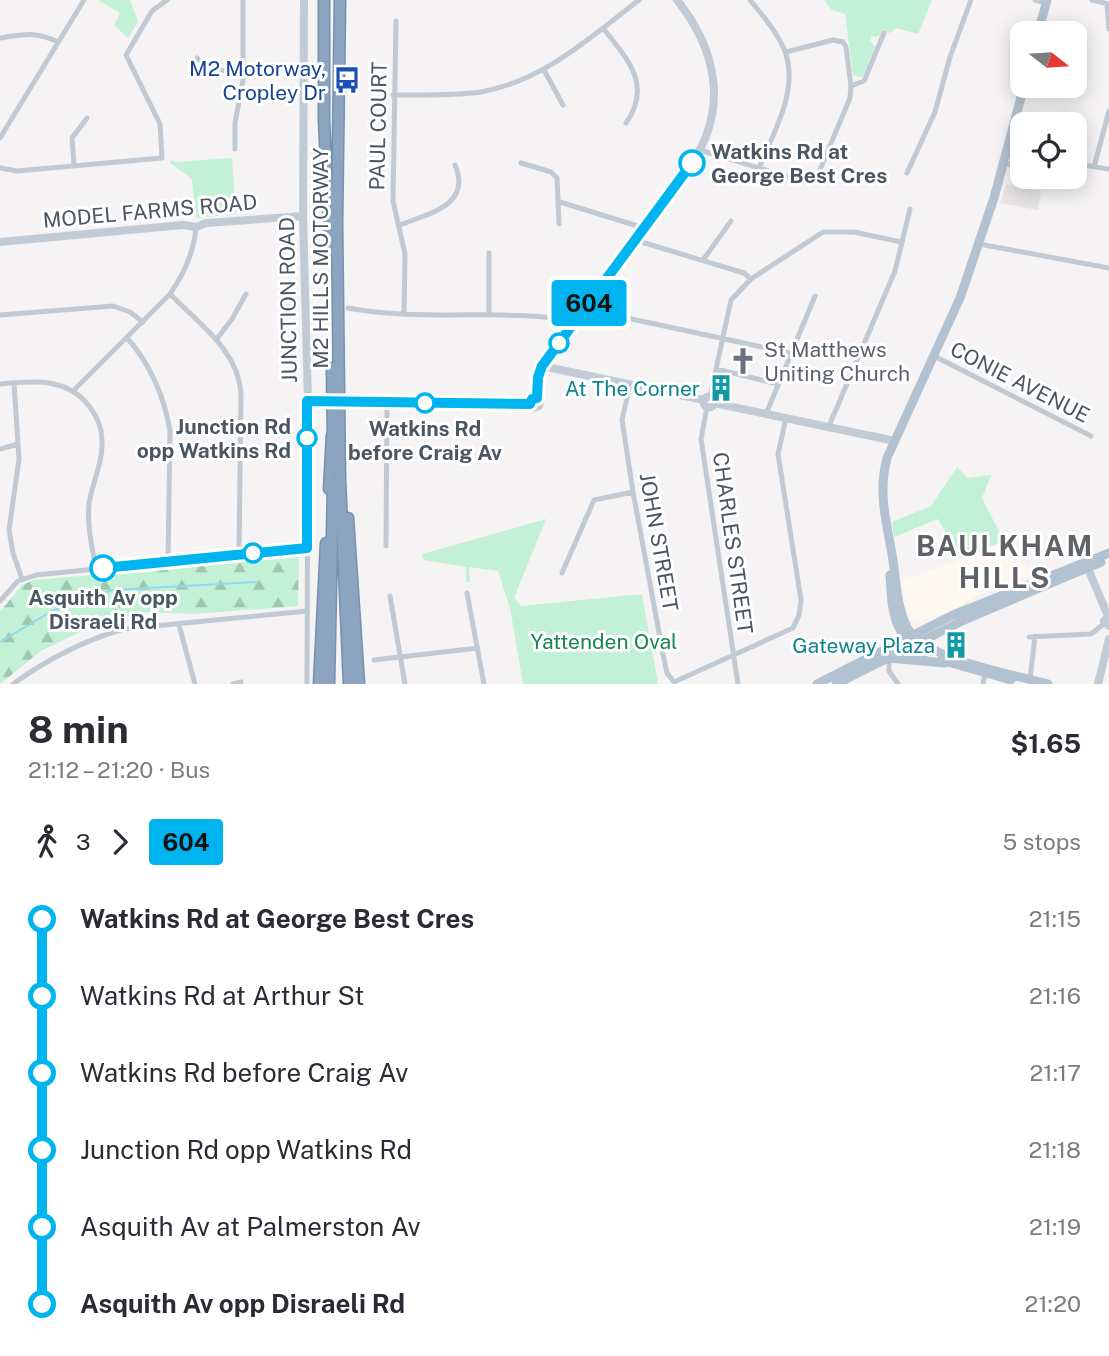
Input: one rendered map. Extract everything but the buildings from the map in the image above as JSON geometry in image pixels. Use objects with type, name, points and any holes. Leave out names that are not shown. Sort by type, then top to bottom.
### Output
[{"type":"highway","name":"M2 HILLS MOTORWAY","points":[[324,0],[323,79],[329,214],[333,531],[329,684]]},
{"type":"highway","name":"M2 HILLS MOTORWAY","points":[[340,0],[337,223],[341,529],[349,684]]},
{"type":"highway","points":[[319,684],[332,418]]},
{"type":"highway","points":[[340,435],[359,684]]},
{"type":"main road","points":[[1041,21],[1047,1]]},
{"type":"main road","points":[[885,655],[896,620],[877,485],[881,460],[955,311],[979,244],[1021,98]]},
{"type":"main road","points":[[893,440],[883,473],[882,502],[902,612],[912,641]]},
{"type":"main road","points":[[912,641],[1109,553]]},
{"type":"main road","points":[[836,684],[953,615],[1109,559]]},
{"type":"main road","points":[[896,620],[912,641],[948,660],[985,674],[1048,684]]},
{"type":"main road","points":[[944,629],[937,644],[948,660]]},
{"type":"main road","points":[[817,684],[885,655],[948,660],[1028,682]]},
{"type":"street","points":[[0,138],[84,0]]},
{"type":"street","points":[[0,167],[17,171],[162,158],[160,124],[126,55],[152,11],[167,0]]},
{"type":"street","points":[[234,149],[243,68],[243,0]]},
{"type":"street","name":"JUNCTION ROAD","points":[[304,0],[307,684]]},
{"type":"street","points":[[393,96],[481,92],[500,88],[544,71],[639,0]]},
{"type":"street","points":[[307,401],[534,401],[542,366],[700,150],[708,130],[713,108],[712,66],[700,33],[677,0]]},
{"type":"street","points":[[750,0],[786,52],[789,77],[786,102],[759,167]]},
{"type":"street","points":[[907,173],[935,112],[950,57],[971,0]]},
{"type":"street","points":[[1035,0],[1047,1]]},
{"type":"street","points":[[1092,0],[1108,4],[1109,29]]},
{"type":"street","name":"PAUL COURT","points":[[396,20],[393,201],[405,254],[404,314]]},
{"type":"street","points":[[603,28],[632,65],[637,76],[637,102],[626,123]]},
{"type":"street","points":[[0,38],[33,33],[43,34],[58,42]]},
{"type":"street","points":[[851,86],[863,81],[884,33]]},
{"type":"street","points":[[700,150],[805,182],[816,179],[848,106],[851,86],[846,47],[843,42],[833,40],[786,52]]},
{"type":"street","points":[[197,58],[205,66],[217,71],[243,68]]},
{"type":"street","points":[[544,71],[563,105]]},
{"type":"street","points":[[1094,167],[1109,111]]},
{"type":"street","points":[[74,165],[72,138],[87,117]]},
{"type":"street","points":[[521,163],[555,175],[559,182],[559,223]]},
{"type":"street","points":[[1003,163],[1010,164]]},
{"type":"street","points":[[400,225],[438,210],[456,196],[460,187],[455,165]]},
{"type":"street","points":[[1087,167],[1109,169]]},
{"type":"street","points":[[560,202],[644,228]]},
{"type":"street","points":[[829,426],[892,278],[909,209]]},
{"type":"street","name":"MODEL FARMS ROAD","points":[[0,242],[303,216]]},
{"type":"street","points":[[703,260],[731,221]]},
{"type":"street","points":[[74,391],[170,294],[188,264],[196,227]]},
{"type":"street","name":"CHARLES STREET","points":[[738,684],[701,439],[732,300],[751,279],[823,232],[854,232],[901,242]]},
{"type":"street","points":[[635,240],[744,273],[751,279]]},
{"type":"street","points":[[979,244],[1109,268]]},
{"type":"street","points":[[489,253],[489,314]]},
{"type":"street","points":[[170,294],[234,362],[240,382],[239,554]]},
{"type":"street","points":[[216,340],[246,294]]},
{"type":"street","points":[[766,414],[815,296]]},
{"type":"street","points":[[0,315],[113,306],[130,312],[143,322]]},
{"type":"street","points":[[348,308],[385,314],[531,315],[576,321]]},
{"type":"street","points":[[585,309],[790,353]]},
{"type":"street","points":[[127,338],[134,345],[160,392],[168,419],[168,562]]},
{"type":"street","name":"CONIE AVENUE","points":[[934,356],[1091,436]]},
{"type":"street","points":[[542,366],[893,440]]},
{"type":"street","points":[[716,369],[778,384]]},
{"type":"street","points":[[0,384],[45,381],[60,384],[74,391],[93,412],[100,425],[102,441],[89,507],[90,536],[96,569]]},
{"type":"street","points":[[13,383],[19,475],[9,530],[22,579]]},
{"type":"street","name":"JOHN STREET","points":[[630,385],[622,420],[633,492],[669,677],[677,682],[732,656]]},
{"type":"street","points":[[386,546],[387,402]]},
{"type":"street","points":[[732,656],[793,628],[799,615],[801,600],[778,454],[786,418]]},
{"type":"street","points":[[0,449],[18,444]]},
{"type":"street","points":[[562,573],[594,500],[633,492]]},
{"type":"street","points":[[0,528],[9,530]]},
{"type":"street","points":[[0,601],[22,579],[43,574],[307,548]]},
{"type":"street","points":[[1087,565],[1108,620],[1094,632]]},
{"type":"street","points":[[467,593],[484,684]]},
{"type":"street","points":[[390,596],[405,684]]},
{"type":"street","points":[[13,684],[30,671],[103,635],[124,629],[307,611]]},
{"type":"street","points":[[179,625],[195,684]]},
{"type":"street","points":[[1028,682],[1032,637],[1094,632],[1105,636],[1107,652],[1098,684]]},
{"type":"street","points":[[374,660],[478,648]]},
{"type":"street","points":[[885,655],[889,671],[896,682]]},
{"type":"street","points":[[983,684],[985,674]]},
{"type":"street","points":[[233,684],[241,682]]},
{"type":"shaded area","points":[[1006,185],[1010,186],[1010,189],[1041,191],[1038,210],[1000,203]]},
{"type":"shaded area","points":[[1006,542],[1032,574],[971,599],[956,609],[922,621],[911,617],[902,581]]},
{"type":"green space","points":[[98,0],[130,0],[138,22],[128,38],[114,25],[120,13]]},
{"type":"green space","points":[[824,0],[932,0],[918,34],[896,28],[890,33],[882,30],[880,35],[872,36],[870,41],[875,47],[863,76],[859,77],[853,75],[845,14],[832,10]]},
{"type":"green space","points":[[232,159],[236,214],[196,218],[192,179],[170,163],[172,160],[177,162]]},
{"type":"green space","points":[[957,467],[968,478],[991,475],[982,498],[1004,541],[960,558],[938,519],[894,537],[892,522],[931,506]]},
{"type":"green space","name":"Yattenden Oval","points":[[546,519],[514,598],[521,606],[642,594],[658,684],[523,684],[510,608],[498,571],[469,567],[470,582],[466,582],[466,567],[424,560],[422,554]]},
{"type":"green space","points":[[299,557],[298,606],[194,614],[144,612],[94,625],[41,651],[0,684],[0,612],[22,585],[34,580]]},
{"type":"waterway","points":[[0,642],[52,611],[112,590],[258,582]]},
{"type":"bus line","name":"604","points":[[103,568],[307,548],[307,401],[530,404],[532,399],[537,398],[538,377],[542,366],[692,163]]},
{"type":"place","name":"M2 Motorway, Cropley Dr","points":[[347,80]]},
{"type":"place","name":"Watkins Rd at George Best Cres","points":[[692,163]]},
{"type":"place","name":"St Matthews Uniting Church","points":[[743,361]]},
{"type":"place","name":"At The Corner","points":[[721,388]]},
{"type":"place","name":"Watkins Rd before Craig Av","points":[[425,403]]},
{"type":"place","name":"Junction Rd opp Watkins Rd","points":[[307,438]]},
{"type":"place","name":"Asquith Av opp Disraeli Rd","points":[[103,568]]},
{"type":"place","name":"Gateway Plaza","points":[[956,645]]},
{"type":"district","name":"BAULKHAM HILLS","points":[[1005,561]]}]
